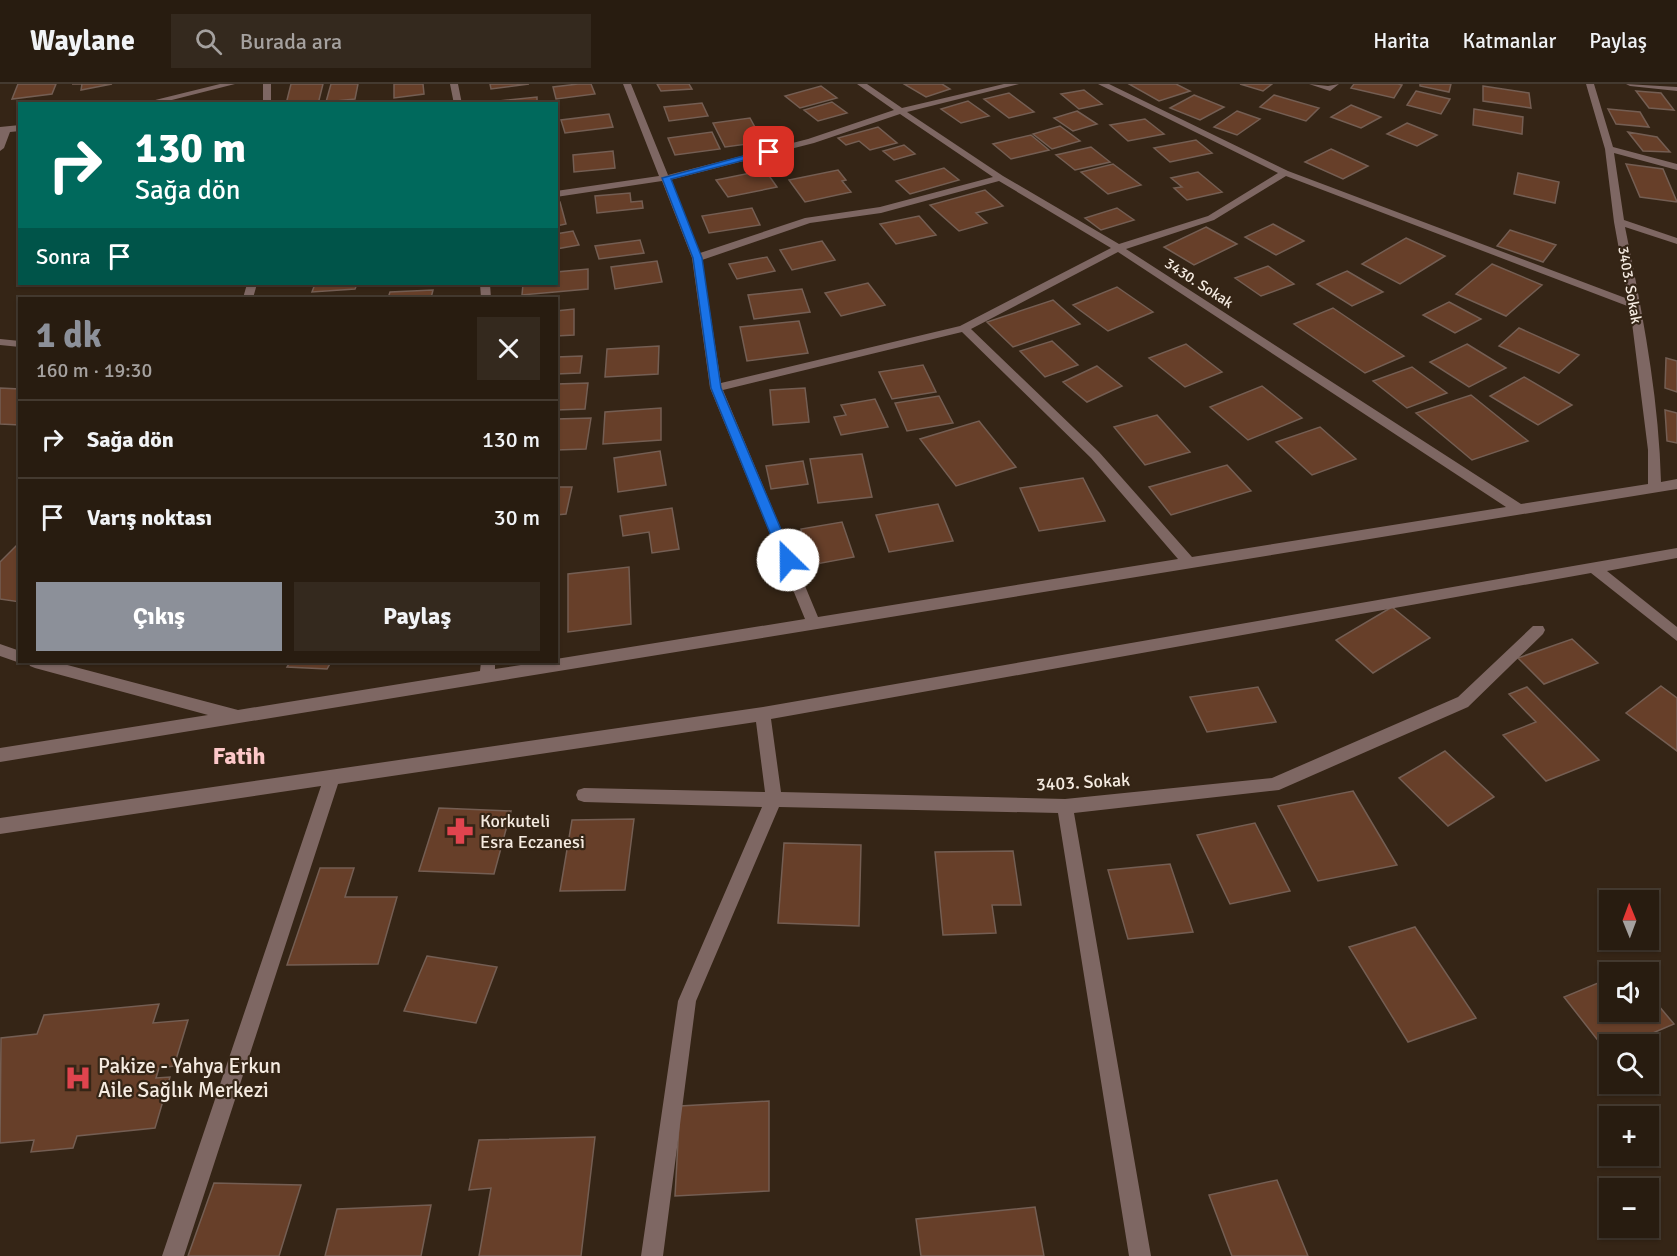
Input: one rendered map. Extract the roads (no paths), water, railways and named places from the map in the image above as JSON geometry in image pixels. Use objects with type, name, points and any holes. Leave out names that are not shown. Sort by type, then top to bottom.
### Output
[{"type":"street","points":[[151,102],[231,84]]},
{"type":"street","points":[[267,84],[267,102]]},
{"type":"street","points":[[454,84],[458,102]]},
{"type":"street","points":[[627,84],[697,258],[716,388],[814,624]]},
{"type":"street","name":"3430. Sokak","points":[[861,84],[903,110],[1000,178],[1118,248],[1520,510]]},
{"type":"street","points":[[558,194],[666,178],[811,141],[903,110],[1015,84]]},
{"type":"street","points":[[1102,84],[1119,87],[1285,173],[1635,304]]},
{"type":"street","points":[[1313,84],[1330,89],[1335,84]]},
{"type":"street","name":"3403. Sokak","points":[[1590,84],[1609,149],[1619,222],[1635,304],[1654,450],[1655,488]]},
{"type":"street","points":[[1630,84],[1677,90]]},
{"type":"street","points":[[0,148],[3,130],[18,128]]},
{"type":"street","points":[[1609,149],[1677,168]]},
{"type":"street","points":[[716,388],[964,328],[1118,248],[1211,218],[1285,173]]},
{"type":"street","points":[[697,258],[808,220],[881,210],[1000,178]]},
{"type":"street","points":[[1619,222],[1677,241]]},
{"type":"street","points":[[964,328],[1095,455],[1189,563]]},
{"type":"street","points":[[0,342],[18,344]]},
{"type":"street","points":[[558,659],[814,624],[1677,484]]},
{"type":"street","points":[[0,826],[763,714],[1677,553]]},
{"type":"street","points":[[1594,568],[1677,635]]},
{"type":"street","name":"3403. Sokak","points":[[584,795],[1065,806],[1273,785],[1463,702],[1538,630]]},
{"type":"street","points":[[0,650],[18,656]]},
{"type":"street","points":[[42,663],[77,668],[240,717]]},
{"type":"street","points":[[0,755],[240,717],[488,669],[531,663]]},
{"type":"street","points":[[652,1256],[687,1000],[774,799],[763,714]]},
{"type":"street","points":[[173,1256],[332,777]]},
{"type":"street","points":[[1065,806],[1140,1256]]},
{"type":"place","name":"Korkuteli Esra Eczanesi","points":[[460,831]]},
{"type":"place","name":"Pakize - Yahya Erkun Aile Sağlık Merkezi","points":[[78,1078]]},
{"type":"district","name":"Fatih","points":[[239,756]]}]
